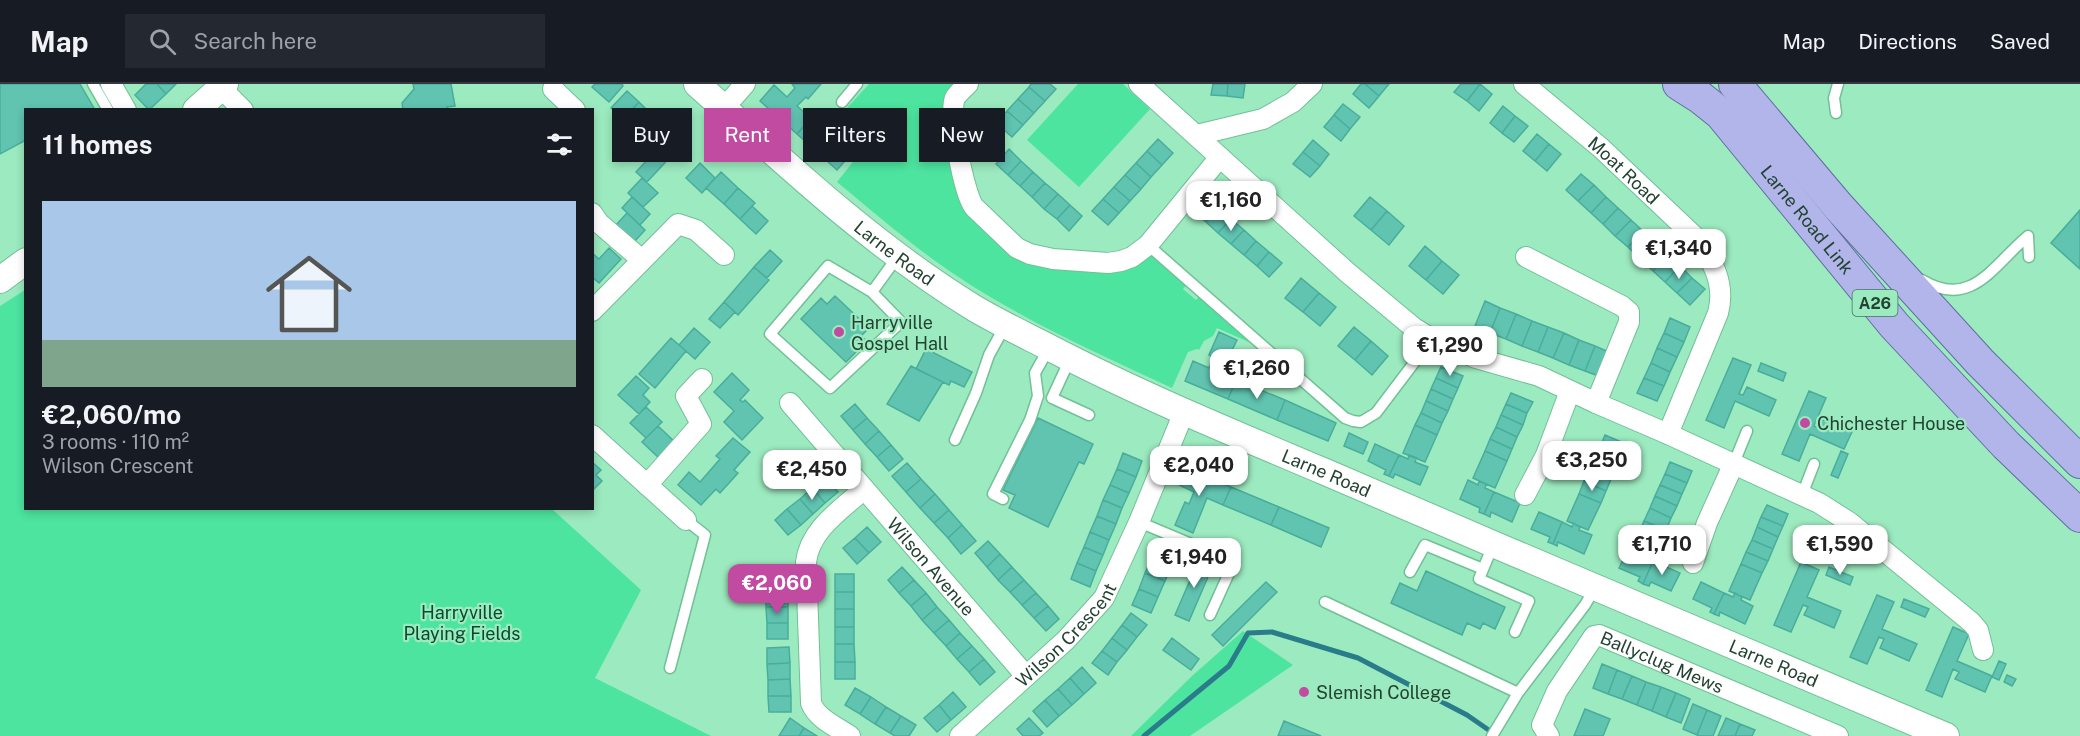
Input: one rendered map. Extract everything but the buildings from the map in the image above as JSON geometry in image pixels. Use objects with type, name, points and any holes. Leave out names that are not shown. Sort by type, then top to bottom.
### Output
[{"type":"main road","name":"Larne Road Link","points":[[1679,84],[1721,114],[1894,325],[2006,445],[2080,516]]},
{"type":"main road","name":"Larne Road Link","points":[[1735,84],[1838,206],[1980,362],[2080,462]]},
{"type":"street","points":[[111,84],[125,108]]},
{"type":"street","name":"Larne Road","points":[[697,84],[724,108]]},
{"type":"street","points":[[724,108],[745,84]]},
{"type":"street","points":[[968,84],[955,98],[953,117],[967,195],[974,207],[1017,248],[1044,258],[1111,263],[1129,259],[1148,245],[1220,157]]},
{"type":"street","points":[[1139,84],[1348,273],[1414,328],[1432,339],[1476,358],[1539,376],[1596,404],[1734,463],[1819,503],[1852,525],[1971,622],[1978,630],[1983,650]]},
{"type":"street","points":[[1197,135],[1242,126],[1263,119],[1293,102],[1312,84]]},
{"type":"street","name":"Moat Road","points":[[1524,84],[1601,148],[1694,236],[1712,262],[1718,276],[1720,303],[1718,313],[1668,434]]},
{"type":"street","points":[[198,108],[223,86],[241,108]]},
{"type":"street","points":[[553,89],[572,108]]},
{"type":"street","name":"Larne Road","points":[[786,162],[847,216],[898,256],[973,307],[1005,326],[1107,378],[1493,545],[1738,646],[1940,735]]},
{"type":"street","points":[[594,216],[599,223],[642,260]]},
{"type":"street","points":[[594,309],[678,224],[696,230],[724,255]]},
{"type":"street","points":[[1526,257],[1622,306],[1629,312],[1629,322],[1596,404]]},
{"type":"street","points":[[0,280],[24,262]]},
{"type":"street","points":[[647,485],[701,424],[686,396],[702,379]]},
{"type":"street","points":[[1525,495],[1546,455],[1570,391]]},
{"type":"street","name":"Wilson Avenue","points":[[790,403],[1026,676]]},
{"type":"street","name":"Wilson Crescent","points":[[960,736],[1066,640],[1099,605],[1139,522],[1184,412]]},
{"type":"street","points":[[594,437],[686,520]]},
{"type":"street","points":[[1693,563],[1707,523],[1734,463]]},
{"type":"street","points":[[850,736],[820,717],[811,703],[806,562],[810,545],[818,531],[864,489]]},
{"type":"street","points":[[1840,556],[1852,525]]},
{"type":"street","name":"Ballyclug Mews","points":[[1549,736],[1542,725],[1557,691],[1594,636],[1599,635],[1838,736]]},
{"type":"lane","points":[[93,84],[107,108]]},
{"type":"lane","points":[[842,102],[857,84]]},
{"type":"lane","points":[[1836,113],[1834,98],[1838,84]]},
{"type":"lane","points":[[1888,260],[1935,288],[1952,291],[1964,289],[1979,282],[2028,236],[2029,257]]},
{"type":"lane","points":[[1148,245],[1345,418],[1359,422],[1378,411],[1432,339]]},
{"type":"lane","points":[[872,292],[898,256]]},
{"type":"lane","points":[[828,266],[872,292],[901,322],[830,388],[770,334],[828,266]]},
{"type":"lane","points":[[955,441],[976,393],[989,355],[1005,326]]},
{"type":"lane","points":[[1258,369],[1265,348]]},
{"type":"lane","points":[[1060,353],[1052,398],[1089,416]]},
{"type":"lane","points":[[1003,499],[993,494],[1030,420],[1038,396],[1035,374],[1060,353]]},
{"type":"lane","points":[[1734,463],[1747,431]]},
{"type":"lane","points":[[1802,495],[1814,464]]},
{"type":"lane","points":[[670,668],[705,535],[686,520]]},
{"type":"lane","points":[[1139,522],[1234,562],[1210,615]]},
{"type":"lane","points":[[1410,572],[1425,545],[1483,569]]},
{"type":"lane","points":[[1493,545],[1479,579],[1529,601],[1515,632]]},
{"type":"lane","points":[[1492,736],[1518,693],[1589,600],[1595,588]]},
{"type":"lane","points":[[1325,602],[1518,693]]},
{"type":"green space","points":[[869,84],[954,84],[956,108],[919,108],[919,162],[962,162],[965,195],[1012,251],[1149,254],[1169,266],[1167,270],[1179,280],[1182,277],[1189,282],[1183,289],[1196,300],[1201,294],[1253,340],[1251,343],[1217,328],[1213,336],[1204,341],[1199,350],[1188,352],[1172,388],[1091,350],[985,294],[897,232],[837,182],[853,162],[907,162],[907,108],[847,108]]},
{"type":"green space","points":[[1078,84],[1123,84],[1150,109],[1079,187],[1027,140]]},
{"type":"green space","name":"Harryville Playing Fields","points":[[24,291],[24,510],[553,510],[641,590],[595,678],[711,736],[0,736],[0,306]]},
{"type":"green space","points":[[1243,631],[1293,665],[1190,736],[1131,736],[1192,676]]},
{"type":"waterway","points":[[1144,736],[1229,666],[1248,633],[1272,632],[1358,658],[1467,715],[1493,733]]},
{"type":"place","name":"Harryville Gospel Hall","points":[[839,332]]},
{"type":"place","name":"Chichester House","points":[[1805,423]]},
{"type":"place","name":"Slemish College","points":[[1304,692]]}]
